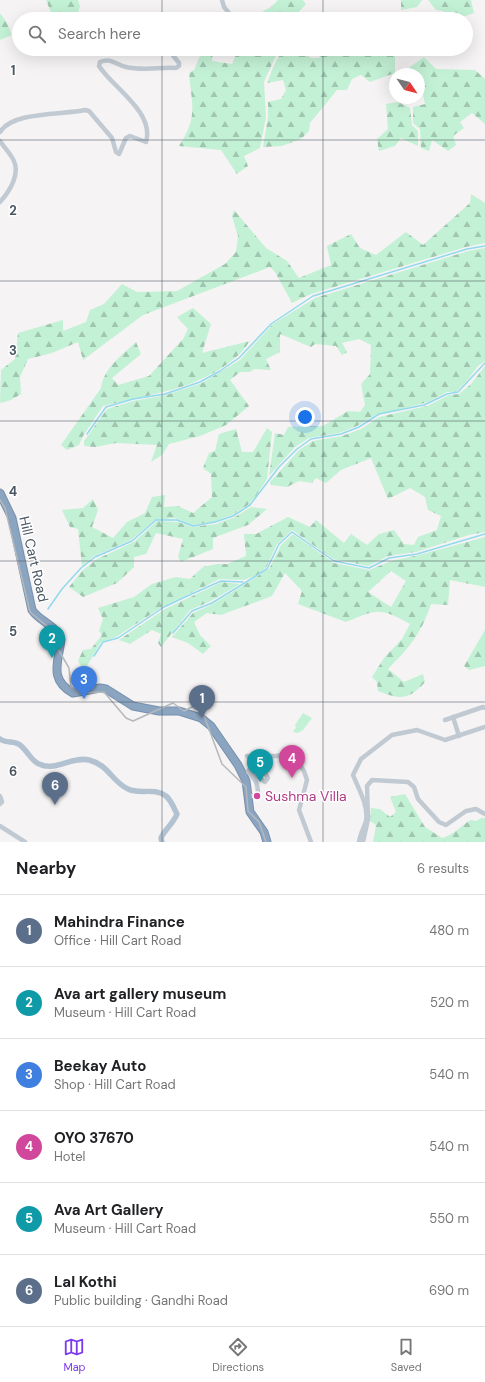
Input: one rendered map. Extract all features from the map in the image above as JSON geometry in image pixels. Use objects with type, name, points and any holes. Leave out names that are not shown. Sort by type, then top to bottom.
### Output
[{"type":"highway","name":"Hill Cart Road","points":[[0,493],[12,518],[32,610],[36,616],[55,629],[61,639],[56,660],[57,674],[66,689],[73,693],[100,688],[106,689],[133,706],[159,711],[179,711],[201,718],[211,726],[238,765],[246,781],[250,812],[264,832],[267,842]]},
{"type":"main road","points":[[0,739],[20,745],[38,764],[55,766],[79,758],[89,760],[104,767],[127,789],[135,791],[158,792],[167,797],[177,814],[174,822],[163,834],[161,838],[162,842]]},
{"type":"street","points":[[222,0],[224,7],[228,12]]},
{"type":"street","points":[[0,132],[9,124],[21,119],[39,115],[85,110],[89,111],[112,138],[116,152],[119,154],[126,138],[130,136],[146,142],[147,138],[142,117],[124,91],[114,85],[102,72],[99,66],[100,62],[110,60],[125,67],[147,70],[176,68],[180,66],[174,56]]},
{"type":"street","points":[[0,141],[14,160],[15,176],[11,186],[0,202]]},
{"type":"street","points":[[445,720],[483,707],[485,708]]},
{"type":"street","points":[[453,717],[459,736]]},
{"type":"street","points":[[359,842],[360,834],[366,820],[361,794],[353,775],[361,759],[392,735],[417,730],[445,740],[485,727]]},
{"type":"street","points":[[248,797],[258,794],[258,786],[248,772],[249,770],[265,782],[268,778],[263,769],[247,756],[277,756],[286,754],[292,758],[304,771],[306,780],[300,810],[311,842]]},
{"type":"street","points":[[363,842],[368,819],[367,786],[372,780],[408,782],[414,787],[418,799],[440,822],[446,825],[466,811],[476,810],[485,814]]},
{"type":"street","points":[[0,796],[0,804]]},
{"type":"street","points":[[0,826],[25,842]]},
{"type":"green space","points":[[46,0],[78,0],[80,6],[78,12],[51,12]]},
{"type":"green space","points":[[278,0],[303,0],[306,4],[299,12],[262,12],[271,7]]},
{"type":"green space","points":[[401,0],[422,0],[417,7],[401,10]]},
{"type":"green space","points":[[428,0],[471,0],[474,13],[443,12],[436,10]]},
{"type":"green space","points":[[0,13],[7,23],[12,35],[0,40]]},
{"type":"green space","points":[[200,56],[212,56],[212,61],[232,64],[235,56],[276,56],[264,82],[266,117],[260,148],[244,156],[248,166],[237,174],[221,150],[179,146],[189,127],[191,119],[192,103],[189,73],[194,70]]},
{"type":"green space","points":[[279,56],[308,56],[311,58],[319,58],[320,56],[395,56],[395,68],[389,68],[389,75],[370,82],[361,75],[352,79],[347,90],[337,90],[310,123],[309,131],[301,139],[282,146],[263,147],[268,117],[268,102],[281,99],[286,90],[283,80],[267,83]]},
{"type":"green space","points":[[424,57],[436,69],[475,70],[485,79],[485,124],[472,113],[460,122],[464,128],[453,136],[456,145],[448,151],[432,140],[429,151],[421,148],[420,129],[413,123],[413,107],[425,104],[425,68],[410,67]]},
{"type":"green space","points":[[386,104],[402,104],[410,108],[412,125],[418,131],[418,146],[401,138],[395,146],[379,151],[377,139],[388,129]]},
{"type":"green space","points":[[471,194],[485,203],[485,243],[466,247],[311,294],[292,303],[275,272],[270,267],[143,315],[83,360],[78,342],[52,353],[28,359],[20,377],[21,394],[11,400],[0,403],[1,370],[15,359],[18,333],[63,320],[63,331],[86,322],[90,310],[104,304],[122,284],[137,292],[177,291],[225,264],[236,252],[238,236],[232,216],[234,210],[266,248],[287,261],[299,278],[331,265],[327,246],[351,234],[360,248],[376,255],[406,232],[423,245],[470,203]]},
{"type":"green space","points":[[485,248],[485,361],[478,366],[456,392],[447,392],[428,402],[395,411],[377,414],[357,426],[339,433],[309,438],[295,447],[269,476],[275,433],[284,435],[288,427],[323,426],[348,411],[360,412],[365,405],[361,384],[370,374],[371,345],[359,339],[342,343],[347,352],[342,355],[336,346],[315,344],[311,347],[280,334],[280,352],[266,359],[271,370],[254,369],[250,372],[240,372],[230,380],[249,406],[226,425],[200,436],[169,444],[162,455],[151,462],[157,445],[116,443],[95,447],[84,446],[84,441],[107,409],[133,401],[166,395],[202,383],[240,360],[273,324],[315,298],[468,251]]},
{"type":"green space","points":[[193,308],[211,324],[202,353],[250,341],[238,355],[222,368],[207,377],[173,389],[103,406],[83,436],[79,445],[67,450],[61,445],[101,388],[109,368],[119,357],[136,342],[141,354],[112,378],[118,385],[149,376],[183,339],[188,329],[177,317]]},
{"type":"green space","points":[[485,366],[485,532],[469,535],[416,552],[388,556],[368,566],[333,559],[292,530],[277,544],[266,568],[257,575],[244,580],[220,579],[162,607],[116,637],[101,642],[84,671],[78,661],[83,650],[91,649],[102,635],[99,631],[103,619],[98,608],[134,597],[152,584],[176,577],[190,579],[203,567],[217,564],[227,564],[246,556],[244,534],[256,534],[288,517],[310,527],[316,520],[344,543],[351,534],[367,545],[379,534],[394,530],[404,544],[414,545],[418,537],[437,530],[441,516],[428,510],[425,497],[410,488],[388,499],[371,458],[341,470],[326,483],[316,478],[312,483],[299,481],[287,487],[271,485],[270,482],[299,450],[313,441],[342,436],[361,429],[379,417],[427,406],[449,395],[459,394],[471,384]]},
{"type":"green space","points":[[267,428],[272,432],[267,479],[248,505],[232,515],[213,522],[192,525],[175,518],[155,520],[131,540],[94,556],[82,566],[78,529],[70,527],[62,510],[83,508],[93,499],[98,510],[92,527],[113,538],[127,522],[145,513],[152,497],[165,495],[164,507],[178,506],[193,513],[212,497],[211,474],[203,468],[209,453],[215,451],[219,434],[236,429],[242,452],[253,452]]},
{"type":"green space","points":[[251,507],[267,509],[248,525],[213,538],[213,549],[181,562],[178,557],[183,539],[156,533],[146,554],[134,557],[134,567],[117,583],[83,597],[69,587],[83,570],[97,559],[134,542],[157,521],[178,522],[192,527],[216,524],[235,517]]},
{"type":"green space","points":[[293,534],[334,563],[369,570],[391,561],[485,537],[485,587],[450,580],[448,605],[431,604],[423,624],[414,640],[388,669],[404,682],[423,674],[425,682],[414,692],[404,697],[392,696],[378,691],[377,682],[372,677],[384,658],[402,639],[410,624],[385,612],[372,612],[346,622],[298,604],[302,591],[285,573],[272,596],[221,615],[207,613],[194,622],[200,635],[211,646],[203,654],[188,643],[172,637],[193,613],[213,604],[269,569],[281,545]],"holes":[[[391,571],[406,581],[391,607],[368,592]]]},
{"type":"green space","points":[[222,582],[240,584],[211,601],[190,610],[161,647],[158,643],[161,634],[152,630],[130,644],[119,640],[165,609]]},
{"type":"green space","points":[[485,630],[485,666],[469,670],[464,666]]},
{"type":"green space","points":[[303,713],[312,718],[303,730],[298,733],[293,732],[296,727],[295,725]]},
{"type":"green space","points":[[405,794],[425,827],[442,838],[450,835],[471,820],[476,821],[481,818],[485,818],[485,842],[373,842],[376,825],[370,821],[371,808],[380,809],[390,817],[396,812],[390,797]]},
{"type":"waterway","points":[[87,434],[106,407],[133,399],[165,394],[200,382],[220,371],[239,358],[271,324],[313,296],[467,249],[485,246]]},
{"type":"waterway","points":[[48,609],[62,589],[81,568],[95,557],[132,541],[156,520],[177,520],[193,526],[215,522],[233,516],[250,505],[279,467],[297,449],[311,439],[341,434],[359,427],[379,414],[424,405],[447,394],[458,392],[485,363]]},
{"type":"waterway","points":[[173,633],[192,611],[212,603],[267,569],[279,544],[292,532],[334,561],[369,568],[389,558],[417,554],[485,534]]},
{"type":"waterway","points":[[94,656],[103,642],[118,638],[164,607],[221,581],[243,582]]},
{"type":"railway","points":[[0,500],[5,508],[30,612],[60,637],[58,649],[69,668],[71,687],[82,693],[104,692],[126,718],[133,721],[173,703],[184,711],[198,704],[203,713],[222,764],[246,787],[248,811],[259,822],[266,842]]},
{"type":"place","name":"Ava art gallery museum","points":[[52,658]]},
{"type":"place","name":"Beekay Auto","points":[[84,699]]},
{"type":"place","name":"Mahindra Finance","points":[[202,718]]},
{"type":"place","name":"OYO 37670","points":[[292,778]]},
{"type":"place","name":"Ava Art Gallery","points":[[260,782]]},
{"type":"place","name":"Sushma Villa","points":[[257,796]]},
{"type":"place","name":"Lal Kothi","points":[[55,805]]}]
